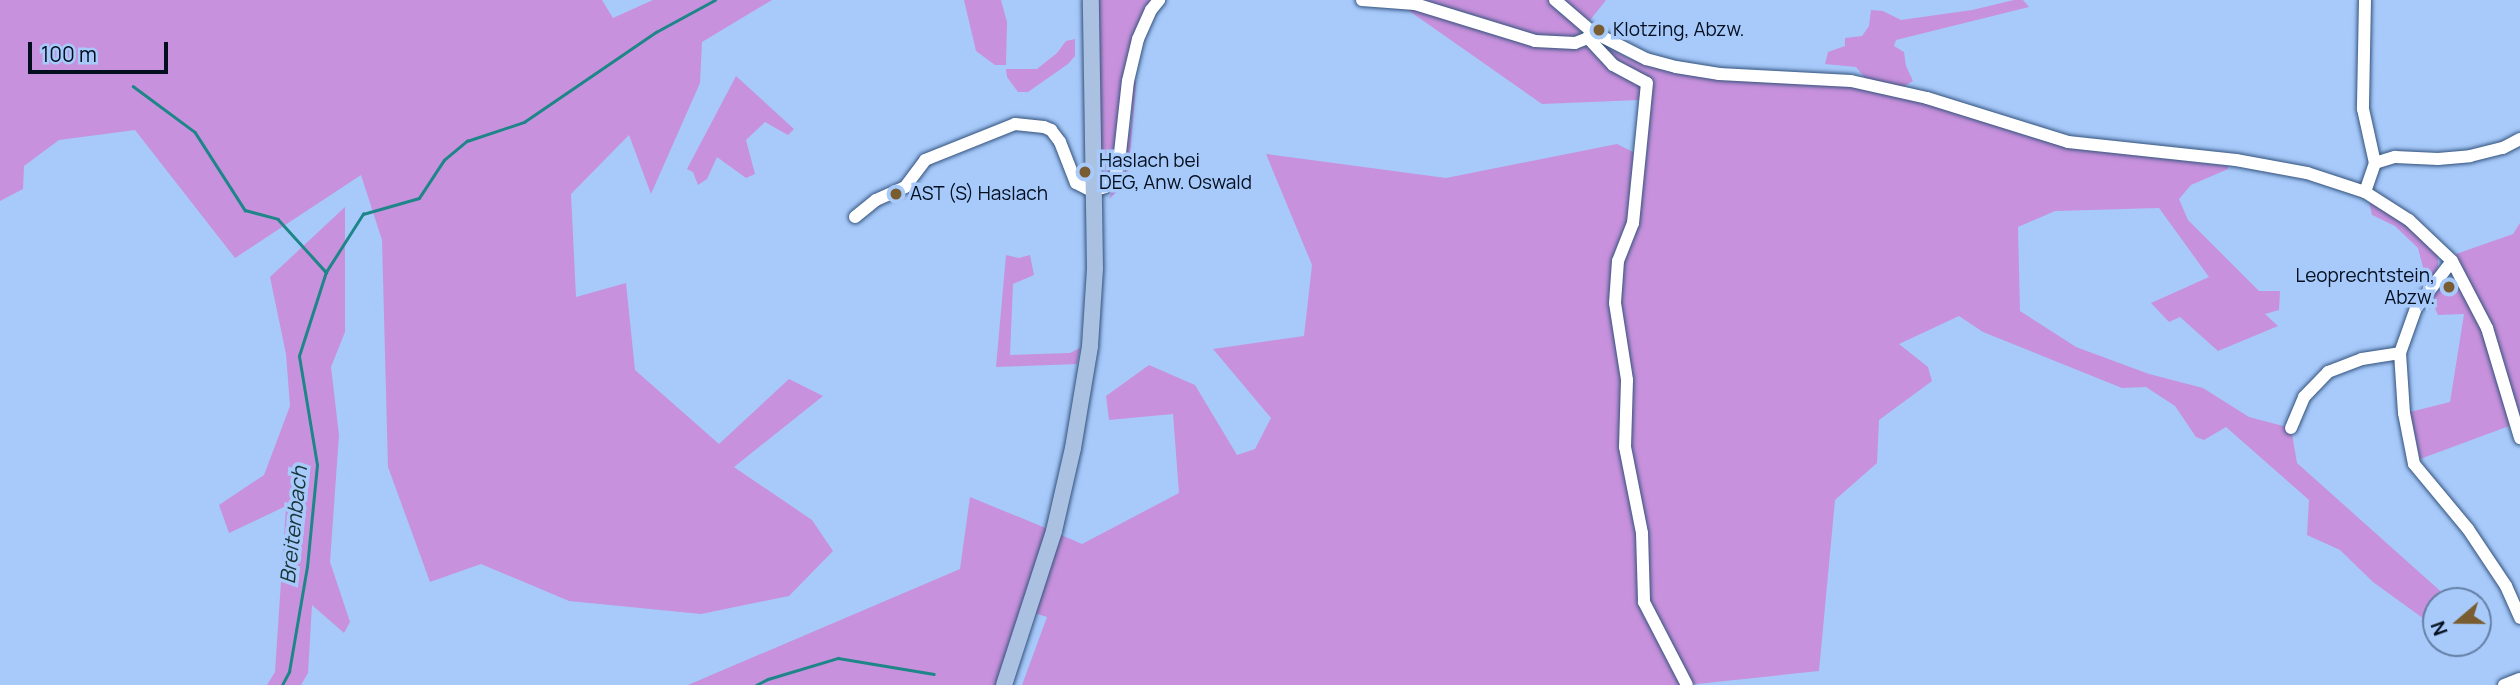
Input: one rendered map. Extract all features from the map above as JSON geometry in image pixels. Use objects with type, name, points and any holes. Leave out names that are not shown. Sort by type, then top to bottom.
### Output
[{"type":"main road","points":[[1004,685],[1054,531],[1073,448],[1090,346],[1095,268],[1091,0]]},
{"type":"street","points":[[855,217],[876,200],[905,187],[914,171],[925,160],[1015,124],[1051,130],[1060,142],[1076,183],[1092,191],[1105,187],[1115,176],[1133,57],[1144,22],[1159,0]]},
{"type":"street","points":[[1362,0],[1415,4],[1535,41],[1575,43],[1589,35]]},
{"type":"street","points":[[1555,0],[1613,65],[1647,83],[1633,223],[1618,261],[1615,303],[1626,380],[1625,446],[1642,533],[1644,602],[1687,685]]},
{"type":"street","points":[[2365,0],[2363,109],[2375,163],[2365,192]]},
{"type":"street","points":[[1589,35],[1646,59],[1676,67],[1719,74],[1851,81],[1927,98],[2068,142],[2236,160],[2306,173],[2365,192],[2409,220],[2452,261],[2487,328],[2520,438]]},
{"type":"street","points":[[2375,163],[2395,157],[2438,159],[2470,156],[2502,148],[2520,139]]},
{"type":"street","points":[[2452,261],[2416,308],[2400,353],[2404,414],[2414,464],[2468,530],[2506,586],[2520,618]]},
{"type":"street","points":[[2291,428],[2304,397],[2328,372],[2362,359],[2400,353]]},
{"type":"street","points":[[2504,685],[2520,679]]},
{"type":"shaded area","points":[[0,0],[602,0],[613,18],[653,0],[772,0],[702,42],[700,83],[651,194],[629,135],[571,194],[576,297],[626,283],[635,370],[719,444],[789,379],[823,396],[734,467],[812,520],[833,551],[789,596],[701,614],[569,601],[481,564],[430,582],[388,467],[382,240],[361,175],[235,258],[135,130],[59,140],[24,166],[23,189],[0,201]]},
{"type":"shaded area","points":[[964,0],[1001,0],[1007,22],[1006,65],[995,65],[976,51]]},
{"type":"shaded area","points":[[1097,0],[1162,0],[1144,23],[1118,172],[1099,182]]},
{"type":"shaded area","points":[[1388,0],[1606,0],[1580,33],[1611,66],[1644,85],[1639,100],[1542,104],[1395,1]]},
{"type":"shaded area","points":[[2023,0],[2029,7],[1896,40],[1894,46],[1904,52],[1906,66],[1913,81],[1903,87],[1866,79],[1856,67],[1825,64],[1828,52],[1845,46],[1845,38],[1862,36],[1869,26],[1871,10],[1883,11],[1901,20],[1972,10]]},
{"type":"shaded area","points":[[1075,39],[1075,56],[1068,64],[1028,92],[1018,92],[1007,77],[1006,69],[1037,69],[1057,53],[1066,41]]},
{"type":"shaded area","points":[[1599,43],[1628,58],[1669,71],[1832,79],[1923,102],[2031,137],[2088,150],[2228,166],[2228,169],[2191,185],[2179,199],[2188,220],[2259,291],[2280,291],[2279,310],[2265,314],[2278,326],[2218,351],[2180,317],[2169,322],[2151,303],[2209,277],[2159,208],[2055,211],[2018,227],[2020,311],[2076,347],[2149,374],[2203,388],[2249,417],[2291,428],[2297,463],[2436,587],[2422,587],[2422,617],[2373,582],[2340,550],[2307,535],[2309,500],[2226,427],[2204,440],[2196,437],[2175,406],[2146,387],[2122,388],[1983,332],[1959,316],[1899,344],[1928,367],[1932,381],[1879,420],[1877,463],[1835,500],[1819,671],[1687,685],[1022,685],[1047,617],[1034,613],[1059,534],[1082,544],[1179,493],[1173,414],[1109,420],[1106,396],[1149,365],[1195,385],[1237,455],[1255,449],[1271,418],[1213,349],[1304,336],[1312,265],[1266,154],[1446,178],[1617,144],[1639,155],[1651,83],[1616,64]]},
{"type":"shaded area","points":[[736,76],[794,129],[788,135],[765,122],[746,140],[755,174],[746,178],[717,157],[707,179],[698,185],[693,172],[687,169]]},
{"type":"shaded area","points":[[1133,78],[1136,83],[1129,168],[1124,185],[1109,199],[1120,172],[1131,125]]},
{"type":"shaded area","points":[[2369,202],[2410,228],[2438,257],[2438,267],[2428,287],[2418,248],[2395,226],[2372,215]]},
{"type":"shaded area","points":[[345,207],[345,332],[331,367],[339,435],[330,562],[350,622],[344,633],[312,605],[308,673],[301,685],[267,685],[275,672],[286,506],[229,533],[219,505],[264,475],[290,406],[286,354],[270,277]]},
{"type":"shaded area","points":[[2520,223],[2520,419],[2484,311],[2456,254],[2513,234]]},
{"type":"shaded area","points":[[1006,255],[1019,258],[1030,255],[1034,275],[1013,284],[1010,355],[1070,353],[1080,348],[1077,364],[996,367]]},
{"type":"shaded area","points":[[2447,281],[2457,282],[2479,317],[2512,425],[2420,459],[2410,412],[2450,402],[2464,314],[2438,315],[2431,299],[2443,284],[2446,294],[2451,293]]},
{"type":"shaded area","points":[[970,497],[1048,529],[997,685],[688,685],[960,569]]},
{"type":"waterway","name":"Breitenbach","points":[[282,685],[289,672],[307,567],[317,465],[299,356],[326,272],[363,214],[419,198],[444,160],[467,141],[524,122],[656,32],[715,0]]},
{"type":"waterway","points":[[133,86],[195,132],[245,210],[278,219],[326,272]]},
{"type":"waterway","points":[[756,685],[838,658],[934,674]]},
{"type":"place","name":"Klotzing, Abzw.","points":[[1599,30]]},
{"type":"place","name":"Haslach bei DEG, Anw. Oswald","points":[[1085,172]]},
{"type":"place","name":"AST (S) Haslach","points":[[896,194]]},
{"type":"place","name":"Leoprechtstein, Abzw.","points":[[2449,287]]}]
